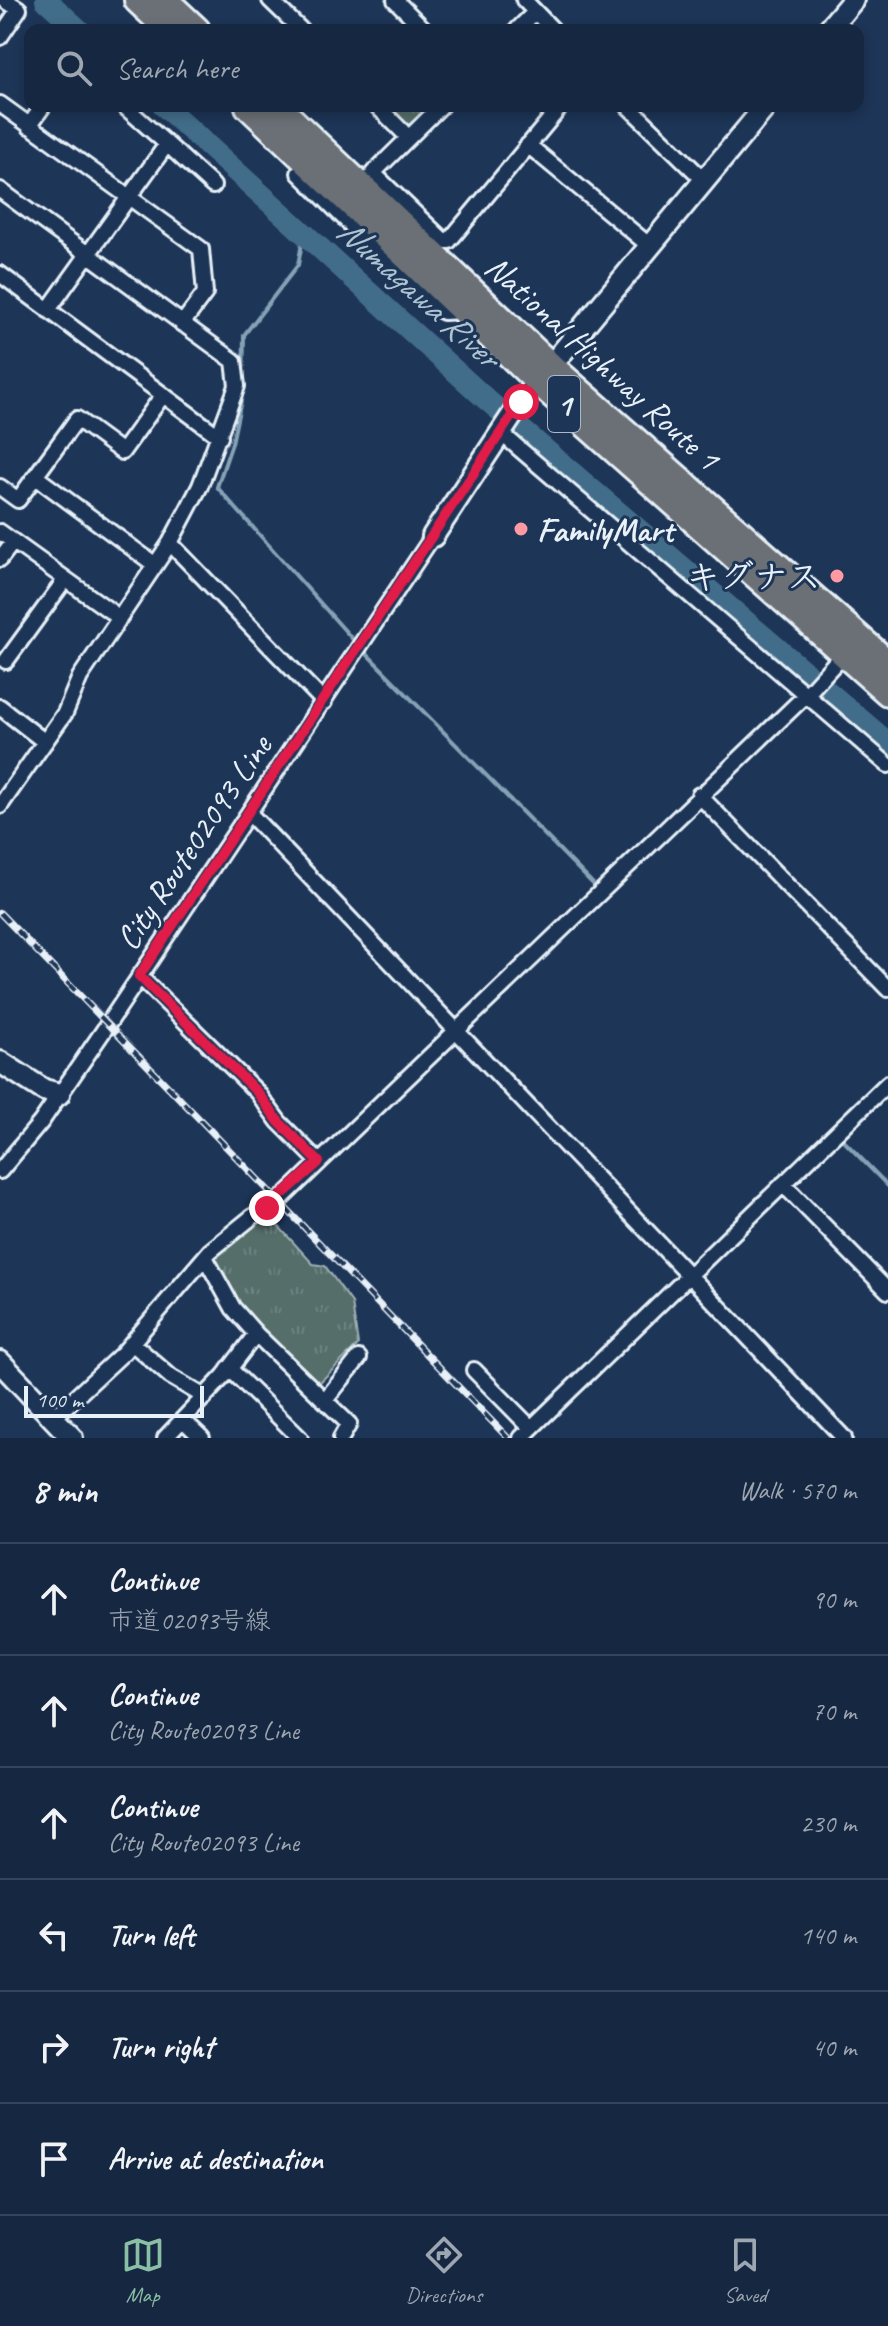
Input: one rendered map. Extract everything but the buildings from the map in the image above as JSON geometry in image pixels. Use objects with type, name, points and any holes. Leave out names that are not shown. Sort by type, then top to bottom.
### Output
[{"type":"highway","points":[[138,0],[164,24]]},
{"type":"highway","points":[[164,0],[190,24]]},
{"type":"highway","name":"National Highway Route 1","points":[[255,112],[463,311],[545,375],[888,664]]},
{"type":"highway","name":"National Highway Route 1","points":[[282,112],[837,662],[888,692]]},
{"type":"street","points":[[0,37],[19,9],[5,0]]},
{"type":"street","points":[[270,0],[295,24]]},
{"type":"street","points":[[395,0],[419,24]]},
{"type":"street","points":[[524,0],[547,24]]},
{"type":"street","points":[[833,24],[853,0]]},
{"type":"street","points":[[523,24],[535,12]]},
{"type":"street","points":[[0,104],[201,249],[205,293],[182,324]]},
{"type":"street","points":[[29,126],[39,112]]},
{"type":"street","points":[[131,112],[213,186]]},
{"type":"street","points":[[383,112],[408,137]]},
{"type":"street","points":[[435,112],[373,173],[444,241],[449,241],[556,112]]},
{"type":"street","points":[[634,112],[705,181]]},
{"type":"street","points":[[433,536],[521,402],[761,112]]},
{"type":"street","points":[[48,310],[167,144]]},
{"type":"street","points":[[528,145],[651,247]]},
{"type":"street","points":[[299,173],[432,306],[444,312],[463,311]]},
{"type":"street","points":[[0,190],[234,361],[237,386],[200,486],[170,543],[117,616],[45,742],[0,806]]},
{"type":"street","points":[[0,274],[220,437]]},
{"type":"street","points":[[0,487],[18,500],[77,419],[122,452],[163,395]]},
{"type":"street","points":[[502,431],[888,765]]},
{"type":"street","points":[[36,477],[154,564]]},
{"type":"street","points":[[0,532],[117,616]]},
{"type":"street","name":"City Route02093 Line","points":[[0,1171],[55,1100],[433,536]]},
{"type":"street","points":[[0,559],[13,542]]},
{"type":"street","points":[[170,543],[324,702]]},
{"type":"street","points":[[6,661],[65,580]]},
{"type":"street","points":[[53,1418],[132,1343],[205,1257],[252,1217],[277,1203],[837,662]]},
{"type":"street","points":[[0,707],[45,742]]},
{"type":"street","points":[[699,795],[888,989]]},
{"type":"street","points":[[249,813],[454,1032],[844,1438]]},
{"type":"street","points":[[139,976],[257,1092],[279,1122],[319,1162]]},
{"type":"street","points":[[0,1062],[55,1100]]},
{"type":"street","points":[[474,1370],[526,1433],[888,1083]]},
{"type":"street","points":[[783,1184],[888,1291]]},
{"type":"street","points":[[205,1257],[233,1308],[349,1424],[341,1438]]},
{"type":"street","points":[[165,1438],[205,1397],[256,1334]]},
{"type":"street","points":[[132,1343],[171,1377],[205,1397]]},
{"type":"street","points":[[326,1399],[359,1358]]},
{"type":"street","points":[[0,1362],[72,1438]]},
{"type":"street","points":[[229,1368],[300,1438]]},
{"type":"street","points":[[183,1420],[202,1438]]},
{"type":"green space","points":[[390,112],[426,112],[412,127],[404,126]]},
{"type":"green space","points":[[271,1218],[313,1264],[325,1266],[352,1303],[358,1345],[318,1384],[237,1304],[211,1257],[252,1223]]},
{"type":"waterway","name":"Numagawa River","points":[[46,0],[72,24]]},
{"type":"waterway","name":"Numagawa River","points":[[171,112],[487,400],[888,743]]},
{"type":"waterway","points":[[304,232],[298,265],[244,335],[243,391],[232,443],[217,487],[356,643]]},
{"type":"waterway","points":[[362,649],[596,887]]},
{"type":"waterway","points":[[840,1137],[888,1186]]},
{"type":"railway","points":[[0,913],[508,1438]]},
{"type":"place","name":"FamilyMart","points":[[521,529]]},
{"type":"place","name":"キグナス","points":[[837,576]]},
{"type":"route","points":[[267,1208],[277,1203],[319,1162],[279,1122],[257,1092],[139,976],[521,402]]}]
